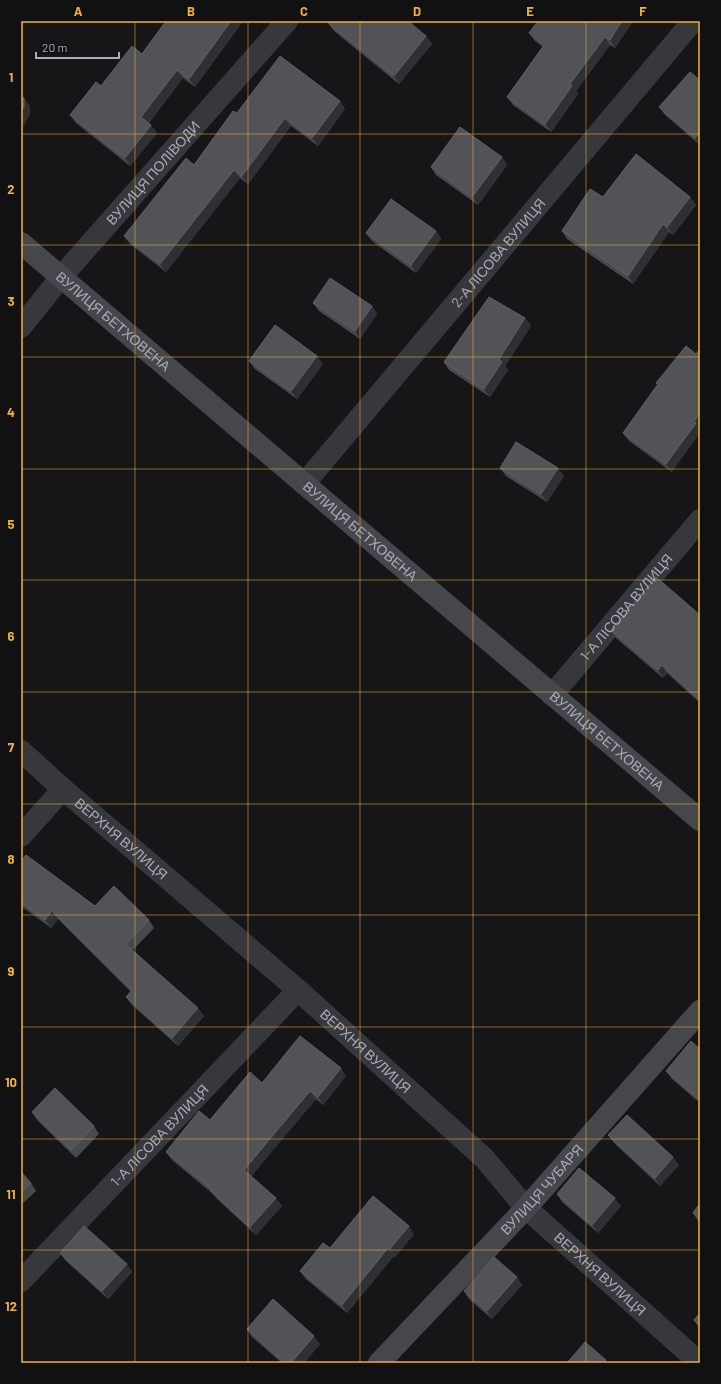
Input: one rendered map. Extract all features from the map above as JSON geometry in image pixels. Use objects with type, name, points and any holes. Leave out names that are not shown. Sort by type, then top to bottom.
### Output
[{"type":"street","name":"ВУЛИЦЯ ПОЛІВОДИ","points":[[21,327],[61,277],[287,21]]},
{"type":"street","name":"2-А ЛІСОВА ВУЛИЦЯ","points":[[304,484],[693,21]]},
{"type":"street","name":"ВУЛИЦЯ БЕТХОВЕНА","points":[[21,243],[700,820]]},
{"type":"street","name":"1-А ЛІСОВА ВУЛИЦЯ","points":[[552,695],[700,520]]},
{"type":"street","name":"ВЕРХНЯ ВУЛИЦЯ","points":[[21,751],[63,789],[298,990],[484,1158],[526,1208],[700,1363]]},
{"type":"street","points":[[21,836],[63,789]]},
{"type":"street","name":"1-А ЛІСОВА ВУЛИЦЯ","points":[[21,1281],[298,990]]},
{"type":"street","name":"ВУЛИЦЯ ЧУБАРЯ","points":[[379,1363],[526,1208],[700,1011]]},
{"type":"building","points":[[166,21],[231,21],[189,79],[177,70],[141,117],[151,125],[125,158],[70,115],[96,82],[101,86],[132,46],[142,54]]},
{"type":"building","points":[[330,21],[408,21],[426,36],[394,76],[328,23]]},
{"type":"building","points":[[538,21],[622,21],[610,40],[605,37],[570,84],[572,86],[545,124],[507,97],[544,45],[529,33]]},
{"type":"building","points":[[280,56],[340,101],[312,138],[285,118],[242,176],[234,170],[160,264],[124,236],[186,158],[194,165],[233,111],[237,113]]},
{"type":"building","points":[[690,72],[700,80],[700,132],[695,138],[659,107]]},
{"type":"building","points":[[21,96],[24,98],[24,107],[21,112]]},
{"type":"building","points":[[460,127],[502,157],[472,197],[431,167]]},
{"type":"building","points":[[636,154],[690,197],[667,227],[663,224],[628,276],[562,231],[590,189],[603,197]]},
{"type":"building","points":[[391,199],[436,231],[411,265],[366,233]]},
{"type":"building","points":[[330,278],[372,306],[355,331],[313,303]]},
{"type":"building","points":[[489,297],[525,318],[499,359],[502,362],[484,389],[444,362]]},
{"type":"building","points":[[275,325],[317,356],[291,391],[249,361]]},
{"type":"building","points":[[686,346],[696,354],[700,349],[700,414],[694,421],[696,423],[666,464],[623,433],[658,384],[656,383]]},
{"type":"building","points":[[516,442],[558,468],[541,494],[500,468]]},
{"type":"building","points":[[656,577],[700,615],[700,700],[662,665],[658,670],[611,630]]},
{"type":"building","points":[[26,855],[95,906],[114,886],[149,920],[125,944],[198,1008],[172,1038],[126,997],[132,990],[52,911],[45,920],[21,902],[21,861]]},
{"type":"building","points":[[300,1036],[341,1068],[318,1097],[310,1091],[244,1170],[276,1198],[250,1227],[211,1191],[213,1190],[166,1152],[199,1111],[210,1120],[250,1072],[262,1083]]},
{"type":"building","points":[[691,1041],[700,1049],[700,1100],[666,1071]]},
{"type":"building","points":[[55,1088],[94,1126],[71,1150],[32,1112]]},
{"type":"building","points":[[627,1115],[673,1157],[655,1178],[608,1135]]},
{"type":"building","points":[[579,1168],[615,1198],[592,1225],[557,1194]]},
{"type":"building","points":[[21,1172],[31,1183],[21,1192]]},
{"type":"building","points":[[373,1196],[409,1226],[390,1249],[388,1248],[342,1305],[300,1271],[323,1243],[330,1248]]},
{"type":"building","points":[[700,1203],[700,1219],[693,1213]]},
{"type":"building","points":[[84,1226],[127,1264],[102,1291],[60,1253]]},
{"type":"building","points":[[494,1257],[517,1277],[487,1311],[464,1291]]},
{"type":"building","points":[[273,1299],[314,1336],[291,1363],[285,1363],[247,1329]]},
{"type":"building","points":[[700,1313],[700,1326],[694,1320]]},
{"type":"building","points":[[585,1342],[606,1360],[604,1363],[567,1363]]}]
